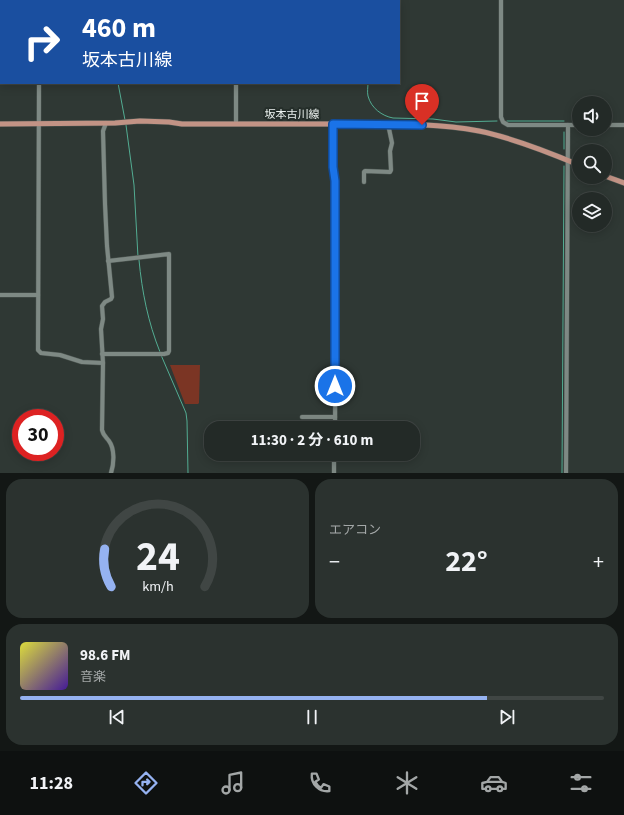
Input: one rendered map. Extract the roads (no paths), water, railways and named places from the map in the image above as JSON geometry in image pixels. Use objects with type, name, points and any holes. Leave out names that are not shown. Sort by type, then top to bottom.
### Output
[{"type":"main road","name":"坂本古川線","points":[[0,124],[169,122],[182,124],[430,125],[478,131],[508,138],[572,162]]},
{"type":"main road","points":[[612,179],[624,183]]},
{"type":"street","points":[[501,0],[501,120],[508,125],[572,125]]},
{"type":"street","points":[[38,84],[38,350],[39,352],[60,355],[82,362],[102,363]]},
{"type":"street","points":[[236,84],[236,124]]},
{"type":"street","points":[[106,123],[103,131],[105,204],[108,261],[112,297],[102,306],[102,430],[104,436],[111,444],[114,458],[111,473]]},
{"type":"street","points":[[333,124],[336,277],[335,421]]},
{"type":"street","points":[[364,182],[365,171],[390,172],[391,170],[390,151],[392,143],[388,124]]},
{"type":"street","points":[[566,473],[568,125]]},
{"type":"street","points":[[612,125],[624,126]]},
{"type":"street","points":[[102,354],[164,354],[168,353],[169,351],[169,254],[108,261]]},
{"type":"street","points":[[0,295],[38,295]]},
{"type":"street","points":[[302,417],[335,417]]},
{"type":"street","points":[[334,461],[334,473]]},
{"type":"waterway","points":[[118,84],[125,120]]},
{"type":"waterway","points":[[368,84],[369,100],[374,108],[389,117],[433,119],[456,122],[497,121]]},
{"type":"waterway","points":[[507,121],[564,121]]},
{"type":"waterway","points":[[126,125],[134,185],[138,257]]},
{"type":"waterway","points":[[564,132],[564,149]]},
{"type":"waterway","points":[[562,473],[564,166]]},
{"type":"waterway","points":[[139,260],[146,307],[160,352]]},
{"type":"waterway","points":[[161,355],[186,413],[188,473]]}]
